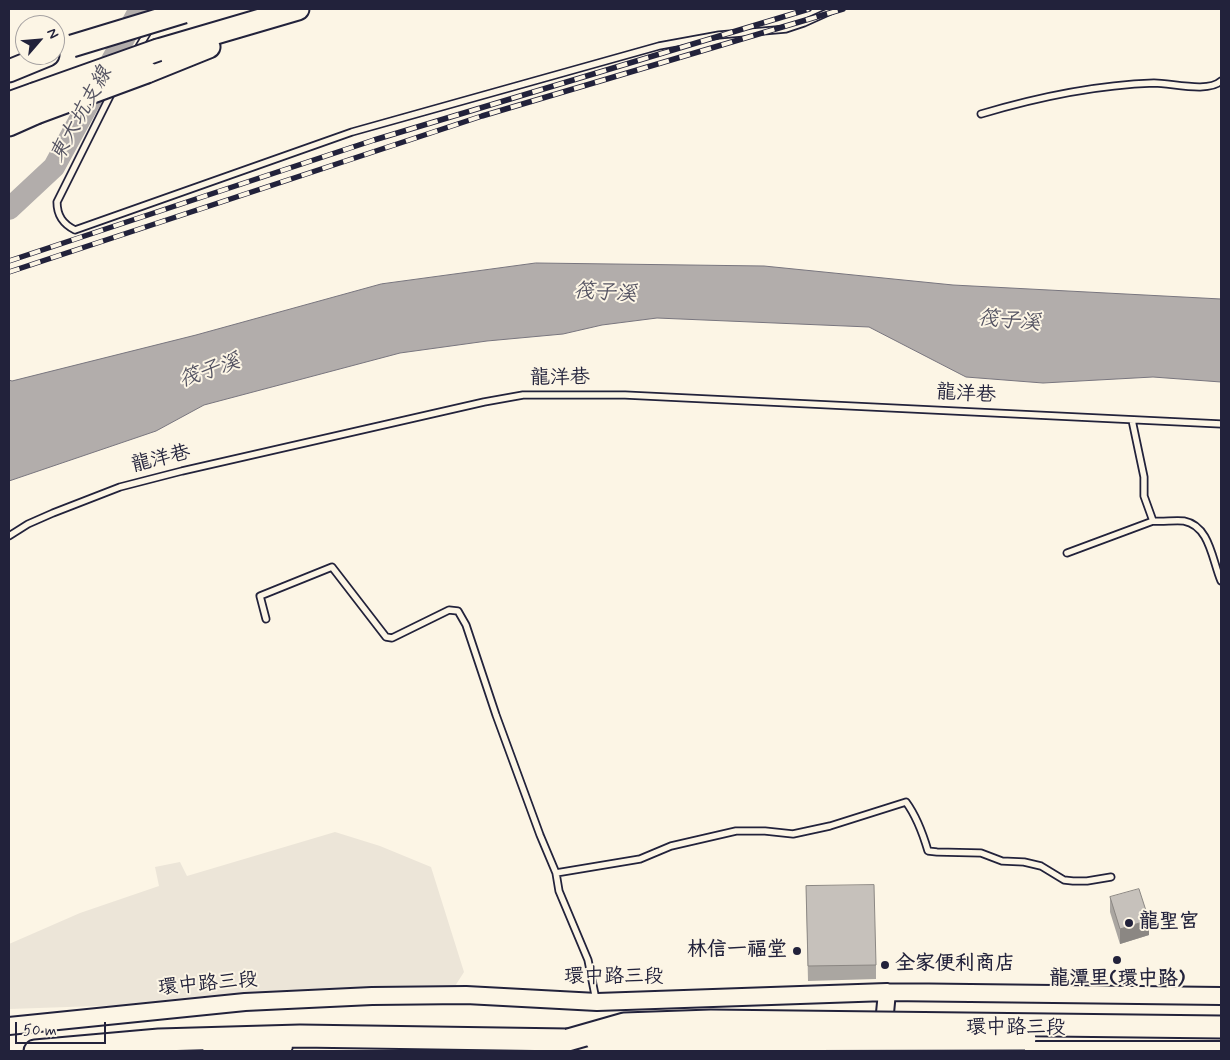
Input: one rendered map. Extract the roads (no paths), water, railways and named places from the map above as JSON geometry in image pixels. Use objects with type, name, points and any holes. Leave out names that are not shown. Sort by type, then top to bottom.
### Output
[{"type":"highway","points":[[9,125],[35,104],[158,50],[298,9]]},
{"type":"highway","points":[[65,49],[189,10]]},
{"type":"highway","points":[[9,103],[35,104],[137,70],[196,53],[266,18]]},
{"type":"highway","points":[[9,71],[24,65]]},
{"type":"highway","points":[[568,1040],[624,1024],[711,1021],[1221,1027]]},
{"type":"highway","points":[[34,1051],[159,1040],[300,1036],[568,1040],[1221,1039]]},
{"type":"street","name":"環中路三段","points":[[9,1026],[245,1002],[372,996],[466,995],[596,1002],[887,992],[1221,996]]},
{"type":"street","points":[[882,1051],[887,992]]},
{"type":"street","name":"環中路三段","points":[[211,1051],[295,1046],[882,1051],[1221,1050]]},
{"type":"lane","points":[[137,70],[161,9]]},
{"type":"lane","points":[[122,75],[57,202],[57,209],[63,222],[75,230],[352,132],[659,46],[718,35],[786,29],[835,9]]},
{"type":"lane","points":[[981,114],[1064,93],[1140,84],[1165,83],[1209,87],[1221,81]]},
{"type":"lane","name":"龍洋巷","points":[[9,536],[28,524],[120,487],[484,402],[523,395],[625,395],[1221,424]]},
{"type":"lane","points":[[1132,420],[1144,476],[1144,496],[1153,521]]},
{"type":"lane","points":[[1067,553],[1153,521],[1182,521],[1195,525],[1207,540],[1221,581]]},
{"type":"lane","points":[[266,619],[260,596],[332,567],[386,637],[392,638],[449,610],[458,611],[466,625],[496,715],[556,873],[559,892],[588,960],[596,1002]]},
{"type":"lane","points":[[556,873],[640,859],[671,846],[736,832],[754,831],[793,834],[830,826],[906,802],[922,831],[928,851],[981,852],[1002,861],[1041,866],[1064,880],[1087,881],[1111,877]]},
{"type":"water","name":"筏子溪","points":[[536,263],[764,266],[953,285],[1221,299],[1221,382],[1153,377],[1043,383],[966,377],[869,327],[657,318],[602,325],[563,334],[487,341],[400,353],[204,405],[156,431],[9,481],[9,380],[12,381],[196,335],[381,284]]},
{"type":"waterway","name":"東大坑支線","points":[[9,209],[54,167],[140,9]]},
{"type":"railway","points":[[9,261],[374,140],[809,9]]},
{"type":"railway","points":[[9,272],[482,116],[843,9]]},
{"type":"place","name":"龍聖宮","points":[[1129,923]]},
{"type":"place","name":"林信一福堂","points":[[797,951]]},
{"type":"place","name":"龍潭里(環中路)","points":[[1117,960]]},
{"type":"place","name":"全家便利商店","points":[[885,965]]}]
